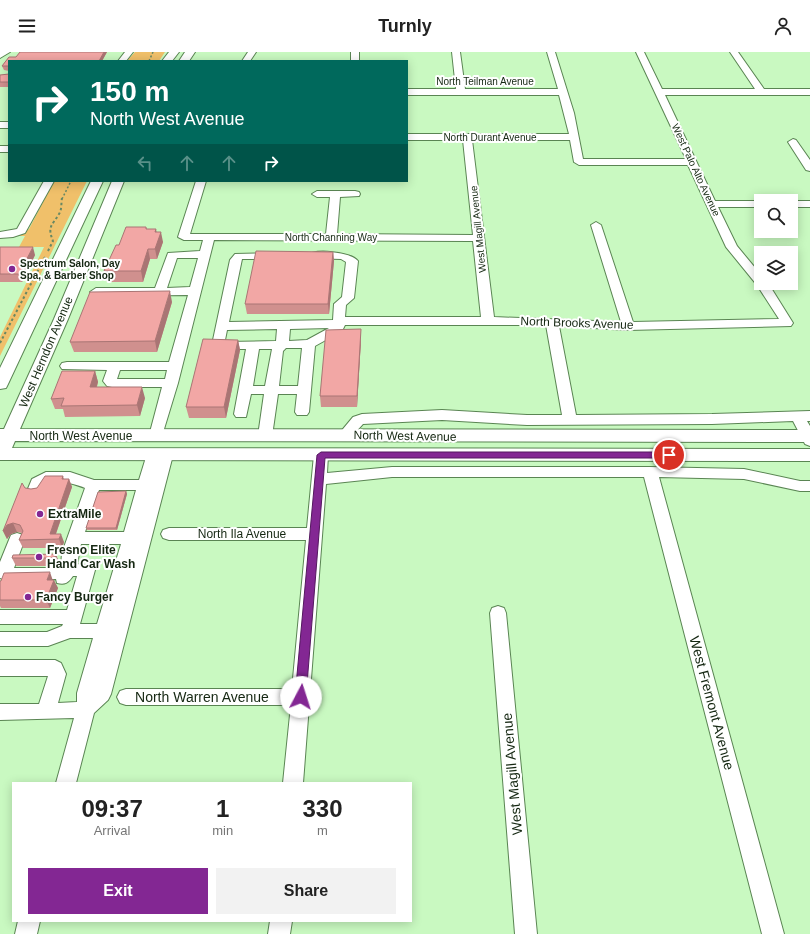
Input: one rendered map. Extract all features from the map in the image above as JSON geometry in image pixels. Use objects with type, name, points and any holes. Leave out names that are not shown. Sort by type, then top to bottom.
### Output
[{"type":"main road","points":[[168,60],[174,52]]},
{"type":"main road","name":"West Herndon Avenue","points":[[0,384],[97,182]]},
{"type":"main road","name":"West Herndon Avenue","points":[[0,455],[5,435],[61,319],[118,182]]},
{"type":"main road","name":"North West Avenue","points":[[5,435],[345,435],[809,438]]},
{"type":"main road","points":[[160,455],[158,450],[168,447],[192,444],[238,444],[270,436]]},
{"type":"main road","points":[[227,455],[264,446],[306,444],[311,442],[316,436]]},
{"type":"main road","points":[[321,455],[323,450],[334,445],[420,444],[443,436]]},
{"type":"main road","name":"North West Avenue","points":[[0,455],[810,455]]},
{"type":"street","points":[[123,60],[129,52]]},
{"type":"street","points":[[456,52],[461,92]]},
{"type":"street","points":[[551,52],[563,92],[579,162],[692,162]]},
{"type":"street","name":"West Palo Alto Avenue","points":[[640,52],[732,247],[754,274]]},
{"type":"street","points":[[734,52],[761,92]]},
{"type":"street","name":"North Teilman Avenue","points":[[408,92],[563,92]]},
{"type":"street","points":[[660,92],[810,92]]},
{"type":"street","name":"North Durant Avenue","points":[[408,137],[573,137]]},
{"type":"street","name":"West Magill Avenue","points":[[467,137],[488,321]]},
{"type":"street","points":[[793,142],[810,168]]},
{"type":"street","points":[[0,235],[13,234],[21,231],[49,182]]},
{"type":"street","name":"North Channing Way","points":[[201,182],[184,237],[478,238]]},
{"type":"street","points":[[317,194],[355,194]]},
{"type":"street","points":[[331,237],[336,194]]},
{"type":"street","points":[[712,204],[754,204]]},
{"type":"street","points":[[798,204],[810,204]]},
{"type":"street","points":[[596,225],[628,326]]},
{"type":"street","points":[[156,436],[209,237]]},
{"type":"street","points":[[160,291],[172,255],[205,254]]},
{"type":"street","points":[[287,256],[239,256],[236,260],[219,340],[223,346],[310,344],[338,328],[340,304],[348,298],[352,261],[343,256],[303,256]]},
{"type":"street","name":"West Palo Alto Avenue","points":[[766,290],[787,323]]},
{"type":"street","points":[[96,292],[195,291]]},
{"type":"street","name":"North Brooks Avenue","points":[[222,326],[368,321],[552,322],[628,326],[787,323]]},
{"type":"street","points":[[552,322],[570,420]]},
{"type":"street","points":[[282,345],[284,325]]},
{"type":"street","points":[[302,412],[310,344]]},
{"type":"street","points":[[241,414],[253,345]]},
{"type":"street","points":[[270,436],[276,390],[287,350],[282,345]]},
{"type":"street","points":[[67,366],[175,366]]},
{"type":"street","points":[[115,366],[110,381],[112,383],[171,383]]},
{"type":"street","points":[[245,390],[304,390]]},
{"type":"street","points":[[442,415],[443,436]]},
{"type":"street","points":[[345,435],[358,420],[362,419],[442,415],[526,420],[712,420],[804,416],[809,438]]},
{"type":"street","points":[[136,538],[144,486],[160,455]]},
{"type":"street","points":[[66,782],[86,709],[102,694],[112,631],[136,538],[160,455]]},
{"type":"street","points":[[293,782],[321,455]]},
{"type":"street","points":[[319,479],[392,472],[650,472],[744,474],[800,486],[810,486]]},
{"type":"street","name":"West Fremont Avenue","points":[[650,472],[773,934]]},
{"type":"street","points":[[34,491],[37,483],[46,477],[70,477],[92,485],[144,486]]},
{"type":"street","points":[[69,570],[64,554],[75,538],[92,485]]},
{"type":"street","name":"North Ila Avenue","points":[[169,534],[315,534]]},
{"type":"street","points":[[75,538],[136,538]]},
{"type":"street","points":[[0,639],[48,639],[71,624],[87,570],[69,570],[52,574],[4,573],[14,546],[16,556],[30,556]]},
{"type":"street","points":[[0,583],[50,583],[60,580],[69,570]]},
{"type":"street","name":"West Magill Avenue","points":[[498,613],[526,934]]},
{"type":"street","points":[[0,617],[35,617],[112,631]]},
{"type":"street","points":[[0,668],[54,668],[57,674],[46,712]]},
{"type":"street","name":"North Warren Avenue","points":[[126,697],[301,697]]},
{"type":"street","points":[[0,712],[46,712],[86,709]]},
{"type":"street","points":[[26,934],[29,922]]},
{"type":"street","points":[[279,934],[281,922]]},
{"type":"path","points":[[0,343],[48,252],[53,240],[50,233],[51,225],[60,213],[62,198],[70,182]]},
{"type":"shaded area","points":[[135,52],[165,52],[160,60],[128,60]]},
{"type":"shaded area","points":[[53,182],[87,182],[0,356],[0,337],[44,247],[19,247],[25,236],[18,236],[29,229]]},
{"type":"building","points":[[20,52],[104,52],[100,60],[8,60],[8,66],[2,66],[9,57],[16,57]]},
{"type":"building","points":[[8,74],[8,82],[0,82],[0,75]]},
{"type":"building","points":[[126,227],[146,227],[146,229],[156,229],[155,232],[161,232],[155,249],[148,249],[141,271],[104,271],[116,245],[119,245]]},
{"type":"building","points":[[0,247],[33,247],[19,274],[0,274]]},
{"type":"building","points":[[256,251],[333,252],[328,304],[245,304]]},
{"type":"building","points":[[170,291],[155,341],[70,342],[90,292]]},
{"type":"building","points":[[361,329],[357,396],[320,396],[326,330]]},
{"type":"building","points":[[203,339],[238,340],[224,407],[186,407]]},
{"type":"building","points":[[62,371],[95,371],[90,387],[142,387],[137,405],[61,406],[64,398],[51,399]]},
{"type":"building","name":"ExtraMile","points":[[45,476],[63,476],[62,479],[69,479],[50,534],[61,534],[59,539],[19,540],[23,531],[20,525],[13,523],[7,525],[3,531],[22,483],[25,488],[37,488]]},
{"type":"building","points":[[126,491],[116,528],[86,528],[98,492]]},
{"type":"building","points":[[56,554],[55,557],[48,558],[12,558],[13,555]]},
{"type":"building","points":[[50,572],[47,580],[54,580],[46,600],[0,600],[0,581],[4,573]]},
{"type":"place","name":"Spectrum Salon, Day Spa, & Barber Shop","points":[[12,269]]},
{"type":"place","name":"ExtraMile","points":[[40,514]]},
{"type":"place","name":"Fresno Elite Hand Car Wash","points":[[39,557]]},
{"type":"place","name":"Fancy Burger","points":[[28,597]]},
{"type":"route","points":[[301,697],[321,455],[669,455]]}]
